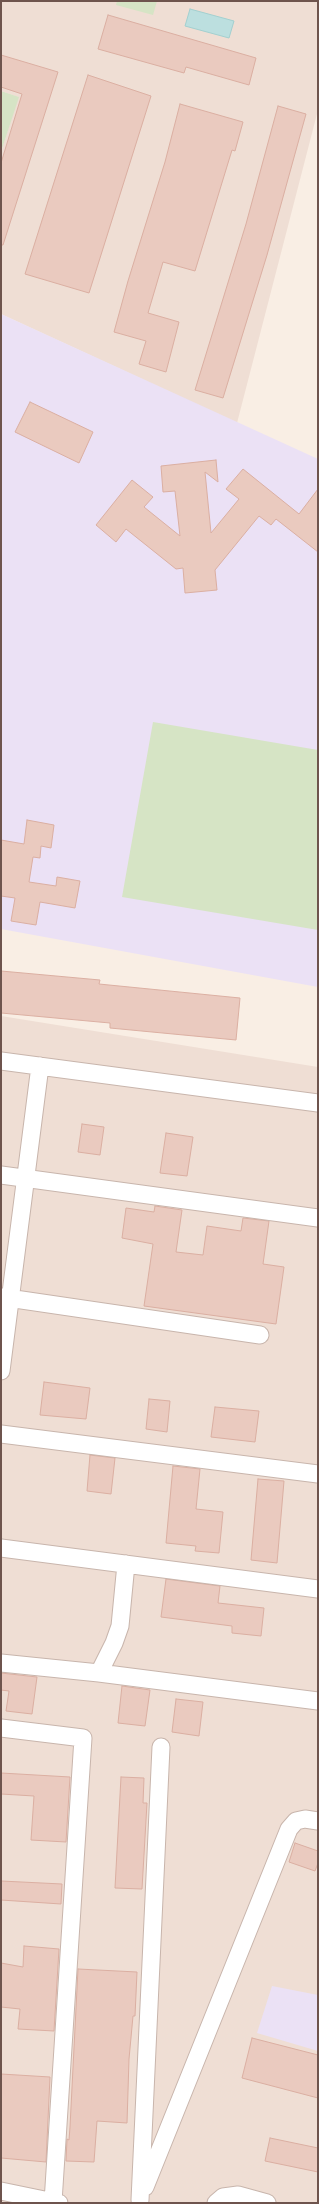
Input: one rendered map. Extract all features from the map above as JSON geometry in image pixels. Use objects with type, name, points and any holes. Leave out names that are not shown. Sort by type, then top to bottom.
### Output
[{"type":"street","points":[[1,1061],[318,1103]]},
{"type":"street","points":[[1,1371],[5,1298],[26,1179],[40,1066]]},
{"type":"street","points":[[1,1176],[318,1218]]},
{"type":"street","points":[[5,1298],[260,1335]]},
{"type":"street","points":[[1,1434],[318,1474]]},
{"type":"street","points":[[1,1548],[318,1589]]},
{"type":"street","points":[[99,1673],[114,1643],[120,1626],[126,1564]]},
{"type":"street","points":[[1,1663],[99,1673],[318,1701]]},
{"type":"street","points":[[1,1728],[83,1738],[56,2202],[1,2191]]},
{"type":"street","points":[[138,2201],[161,1747]]},
{"type":"street","points":[[138,2201],[289,1829],[296,1821],[306,1819],[318,1821]]},
{"type":"street","points":[[219,2200],[238,2195],[267,2203]]},
{"type":"shaded area","points":[[1,1],[318,1],[318,110],[237,423],[1,314],[1,152],[18,97],[1,91]]},
{"type":"shaded area","points":[[1,314],[318,459],[318,987],[1,929]]},
{"type":"shaded area","points":[[1,1016],[318,1067],[318,2203],[1,2203]]},
{"type":"shaded area","points":[[272,1986],[318,1995],[318,2051],[257,2033]]},
{"type":"green space","points":[[117,1],[157,1],[153,15],[116,5]]},
{"type":"green space","points":[[1,91],[19,97],[1,152]]},
{"type":"green space","points":[[153,722],[318,750],[318,930],[122,897]]},
{"type":"water","points":[[190,9],[234,21],[229,38],[185,26]]},
{"type":"building","points":[[108,15],[256,58],[249,85],[186,67],[184,73],[98,49]]},
{"type":"building","points":[[1,55],[58,72],[3,245],[1,245],[1,163],[22,94],[1,87]]},
{"type":"building","points":[[88,75],[151,96],[89,293],[25,274]]},
{"type":"building","points":[[180,104],[243,122],[235,151],[232,150],[195,271],[163,262],[148,313],[179,322],[166,372],[139,364],[146,341],[114,332],[128,281],[165,162]]},
{"type":"building","points":[[278,106],[306,114],[267,255],[223,398],[195,390],[246,224]]},
{"type":"building","points":[[30,402],[93,432],[79,463],[15,432]]},
{"type":"building","points":[[216,460],[218,482],[205,472],[211,533],[239,499],[226,489],[243,469],[299,514],[318,489],[318,552],[276,519],[271,525],[259,516],[215,570],[217,590],[185,593],[183,568],[176,569],[126,529],[116,542],[96,525],[132,480],[153,497],[144,507],[180,536],[175,491],[163,492],[161,466]]},
{"type":"building","points":[[27,820],[54,825],[51,848],[41,846],[40,858],[33,857],[29,882],[56,886],[57,877],[80,881],[75,908],[40,902],[36,925],[11,921],[15,898],[1,896],[1,840],[24,844]]},
{"type":"building","points":[[1,971],[100,980],[99,984],[240,998],[236,1040],[110,1028],[110,1023],[1,1013]]},
{"type":"building","points":[[82,1124],[104,1127],[100,1155],[78,1152]]},
{"type":"building","points":[[166,1133],[193,1137],[187,1176],[160,1173]]},
{"type":"building","points":[[155,1206],[182,1210],[176,1252],[203,1255],[207,1226],[241,1231],[243,1218],[269,1221],[263,1264],[284,1267],[276,1324],[144,1306],[153,1244],[122,1238],[126,1208],[154,1212]]},
{"type":"building","points":[[44,1382],[90,1388],[86,1419],[40,1415]]},
{"type":"building","points":[[149,1399],[170,1401],[167,1432],[146,1429]]},
{"type":"building","points":[[215,1407],[259,1411],[255,1442],[211,1437]]},
{"type":"building","points":[[90,1455],[115,1458],[111,1494],[87,1491]]},
{"type":"building","points":[[173,1466],[200,1469],[196,1509],[223,1512],[219,1553],[195,1551],[196,1546],[166,1543]]},
{"type":"building","points":[[258,1479],[284,1481],[277,1563],[251,1560]]},
{"type":"building","points":[[166,1579],[220,1586],[218,1603],[264,1608],[261,1636],[232,1633],[232,1626],[161,1617]]},
{"type":"building","points":[[1,1673],[37,1677],[32,1714],[6,1711],[9,1691],[1,1690]]},
{"type":"building","points":[[122,1686],[150,1690],[145,1726],[118,1723]]},
{"type":"building","points":[[176,1699],[203,1702],[199,1736],[172,1732]]},
{"type":"building","points":[[1,1773],[70,1777],[66,1842],[31,1840],[34,1796],[1,1794]]},
{"type":"building","points":[[121,1777],[144,1778],[143,1803],[147,1803],[142,1889],[115,1888]]},
{"type":"building","points":[[295,1843],[318,1851],[318,1863],[315,1871],[289,1862]]},
{"type":"building","points":[[1,1881],[62,1884],[61,1904],[1,1900]]},
{"type":"building","points":[[24,1946],[59,1949],[54,2031],[18,2029],[20,2009],[1,2007],[1,1963],[23,1967]]},
{"type":"building","points":[[78,1969],[137,1972],[135,2016],[133,2016],[129,2059],[127,2123],[97,2121],[94,2162],[66,2161],[67,2139],[69,2140],[70,2127]]},
{"type":"building","points":[[252,2038],[318,2055],[318,2098],[242,2078]]},
{"type":"building","points":[[1,2074],[50,2077],[46,2162],[1,2158]]},
{"type":"building","points":[[270,2138],[318,2148],[318,2172],[265,2161]]}]
